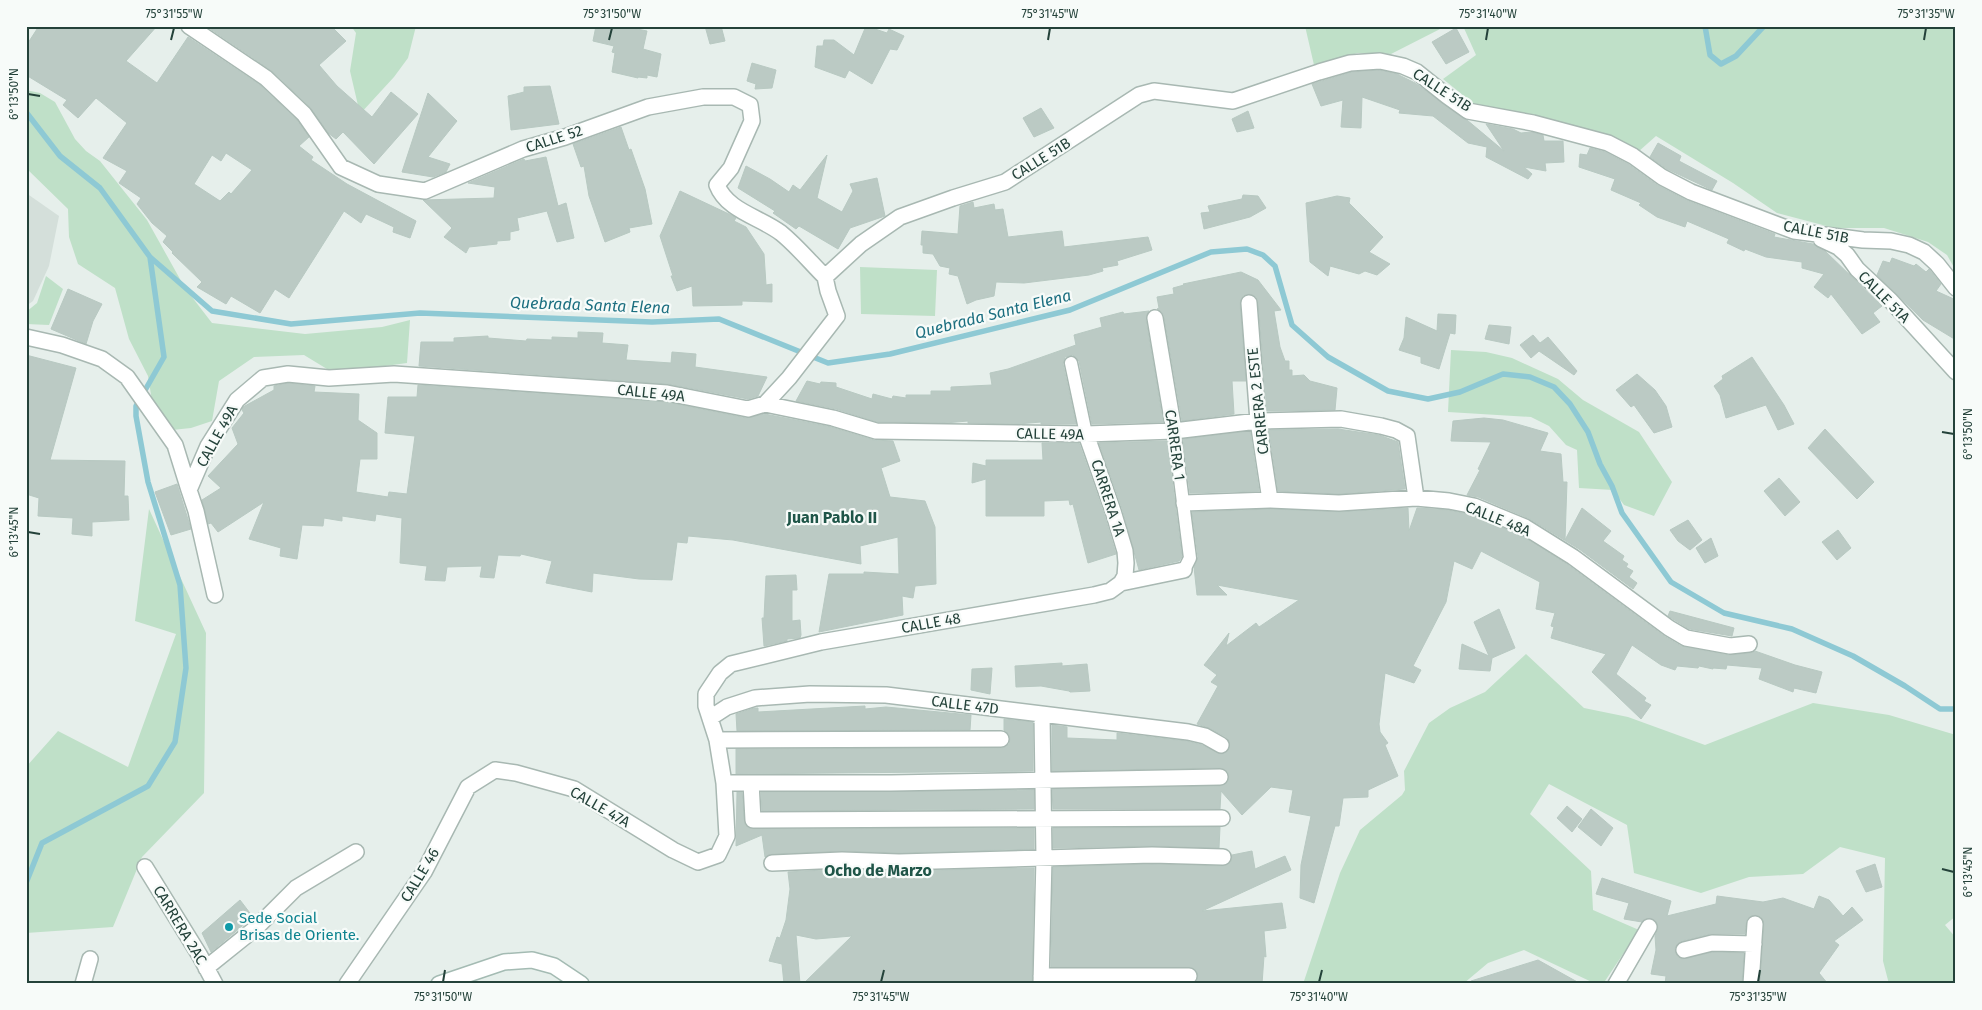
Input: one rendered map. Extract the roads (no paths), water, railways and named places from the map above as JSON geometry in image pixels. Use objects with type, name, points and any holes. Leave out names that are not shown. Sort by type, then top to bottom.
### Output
[{"type":"street","name":"CALLE 52","points":[[189,26],[272,84],[304,114],[341,167],[378,184],[425,191],[523,149],[565,137],[648,108],[703,97],[734,97],[750,105],[752,121],[731,168],[716,185],[720,194],[731,203],[781,233],[825,277]]},
{"type":"street","name":"CALLE 51B","points":[[825,277],[861,244],[900,218],[953,198],[1006,182],[1139,95],[1154,92],[1233,101],[1350,63],[1380,61],[1403,66],[1417,72],[1468,111],[1533,123],[1608,142],[1633,156],[1662,177],[1691,192],[1794,231],[1864,240],[1890,241],[1909,245],[1924,252],[1937,264],[1956,288]]},
{"type":"street","name":"CALLE 51A","points":[[1806,232],[1838,247],[1956,372]]},
{"type":"street","points":[[765,404],[789,378],[837,316],[825,277]]},
{"type":"street","name":"CARRERA 2 ESTE","points":[[1249,303],[1258,421],[1270,500]]},
{"type":"street","name":"CARRERA 1","points":[[1156,318],[1184,503],[1190,558],[1184,570]]},
{"type":"street","name":"CALLE 49A","points":[[26,337],[62,345],[102,359],[128,377],[175,445],[189,490]]},
{"type":"street","name":"CARRERA 1A","points":[[1071,363],[1086,434],[1125,551],[1123,580]]},
{"type":"street","name":"CALLE 49A","points":[[189,490],[208,446],[237,400],[263,378],[288,374],[329,378],[394,374],[667,393],[748,409],[765,404],[832,418],[876,431],[1086,434],[1174,430],[1258,421],[1341,419],[1389,428],[1407,436],[1416,498]]},
{"type":"street","points":[[189,490],[196,511],[216,595]]},
{"type":"street","name":"CALLE 48A","points":[[1184,503],[1270,500],[1339,503],[1416,498],[1449,501],[1474,506],[1525,527],[1573,557],[1669,628],[1686,638],[1730,646],[1749,644]]},
{"type":"street","name":"CALLE 48","points":[[710,718],[706,706],[706,694],[720,673],[731,664],[821,642],[1094,595],[1110,590],[1123,580],[1184,570]]},
{"type":"street","name":"CALLE 47D","points":[[710,718],[727,707],[755,698],[810,694],[886,695],[1188,732],[1205,736],[1221,745]]},
{"type":"street","points":[[1042,714],[1044,858],[1041,980],[1189,976]]},
{"type":"street","points":[[710,718],[717,740],[724,782],[891,782],[1220,777]]},
{"type":"street","points":[[717,740],[1000,739]]},
{"type":"street","name":"CALLE 47A","points":[[495,770],[516,773],[574,789],[673,850],[698,862],[718,855],[727,836],[724,782]]},
{"type":"street","name":"CALLE 46","points":[[347,984],[424,872],[468,786],[495,770]]},
{"type":"street","points":[[751,783],[753,820],[1222,818]]},
{"type":"street","points":[[206,968],[257,927],[296,888],[356,852]]},
{"type":"street","points":[[772,863],[842,860],[899,862],[1152,855],[1223,857]]},
{"type":"street","name":"CARRERA 2AC","points":[[145,867],[215,984]]},
{"type":"street","points":[[1751,984],[1755,924]]},
{"type":"street","points":[[1616,984],[1649,927]]},
{"type":"street","points":[[1684,950],[1712,943],[1754,944]]},
{"type":"street","points":[[83,984],[90,959]]},
{"type":"street","points":[[439,984],[504,962],[532,960],[554,966],[581,984]]},
{"type":"waterway","points":[[1705,26],[1710,55],[1721,64],[1736,56],[1764,26]]},
{"type":"waterway","name":"Quebrada Santa Elena","points":[[26,112],[60,156],[100,188],[150,257],[212,311],[291,324],[420,313],[652,322],[719,319],[828,363],[890,354],[1070,310],[1211,252],[1247,249],[1263,255],[1275,266],[1292,325],[1328,357],[1388,391],[1428,399],[1460,392],[1503,374],[1530,377],[1554,387],[1570,404],[1588,432],[1622,513],[1671,582],[1724,613],[1792,629],[1853,656],[1940,709],[1956,709]]},
{"type":"waterway","points":[[26,883],[42,843],[148,786],[175,742],[186,668],[180,585],[148,482],[136,416],[136,406],[164,357],[150,257]]},
{"type":"place","name":"Sede Social Brisas de Oriente.","points":[[229,927]]},
{"type":"district","name":"Juan Pablo II","points":[[832,517]]},
{"type":"district","name":"Ocho de Marzo","points":[[878,870]]}]
